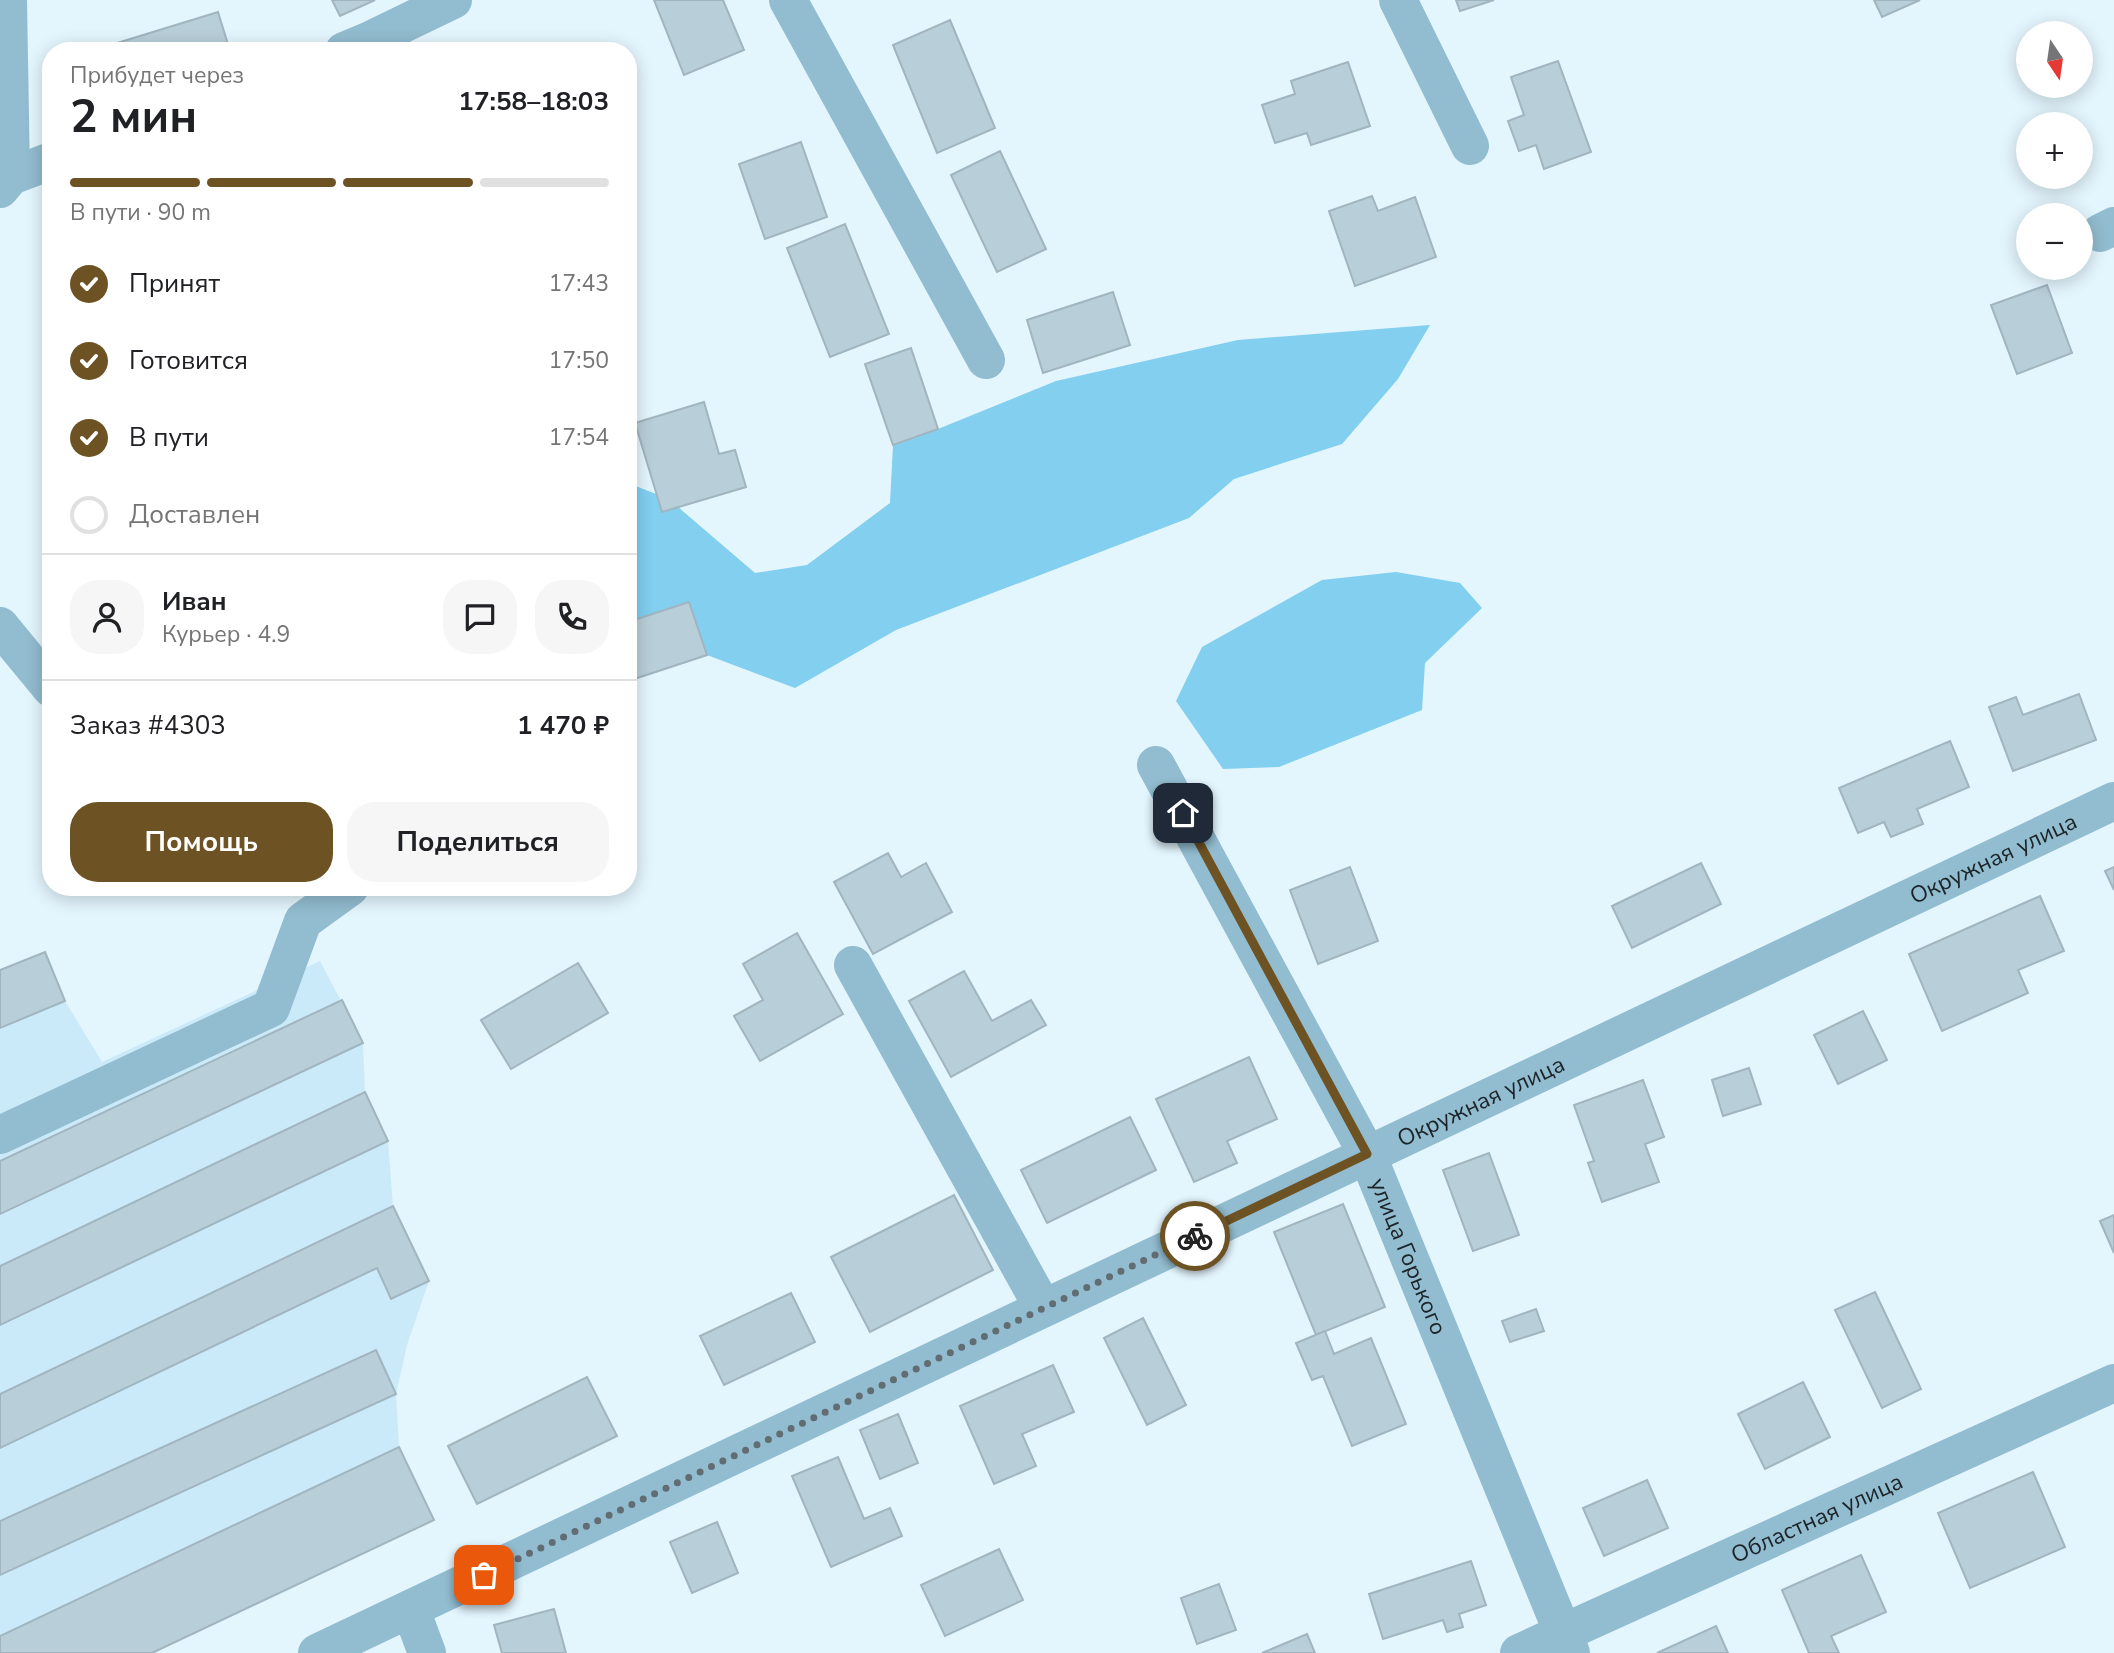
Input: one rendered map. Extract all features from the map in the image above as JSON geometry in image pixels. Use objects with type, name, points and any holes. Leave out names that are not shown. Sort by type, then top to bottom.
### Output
[{"type":"street","points":[[8,0],[6,182],[42,165]]},
{"type":"street","points":[[372,42],[453,0]]},
{"type":"street","points":[[788,0],[986,360]]},
{"type":"street","points":[[1398,0],[1470,146]]},
{"type":"street","points":[[0,626],[42,677]]},
{"type":"street","name":"улица Горького","points":[[1156,765],[1367,1154],[1566,1642]]},
{"type":"street","name":"Окружная улица","points":[[317,1653],[2114,801]]},
{"type":"street","points":[[0,1135],[271,1008],[303,921],[338,896]]},
{"type":"street","points":[[853,965],[1043,1308]]},
{"type":"street","name":"Областная улица","points":[[1519,1653],[1566,1642],[2114,1383]]},
{"type":"street","points":[[411,1610],[427,1653]]},
{"type":"shaded area","points":[[1430,325],[1398,379],[1342,444],[1234,479],[1189,518],[896,630],[795,688],[637,626],[637,487],[656,494],[662,512],[678,507],[755,573],[807,565],[890,503],[893,445],[1056,381],[1238,340]]},
{"type":"shaded area","points":[[1396,572],[1460,583],[1482,608],[1425,663],[1422,710],[1279,767],[1223,769],[1176,701],[1202,647],[1322,580]]},
{"type":"shaded area","points":[[45,952],[65,1001],[102,1062],[320,961],[363,1043],[365,1092],[388,1141],[393,1206],[429,1281],[407,1345],[396,1394],[399,1447],[434,1520],[152,1653],[0,1653],[0,970]]},
{"type":"building","points":[[332,0],[375,0],[340,16]]},
{"type":"building","points":[[654,0],[723,0],[744,50],[684,75]]},
{"type":"building","points":[[1456,0],[1494,0],[1460,11]]},
{"type":"building","points":[[1874,0],[1920,0],[1882,17]]},
{"type":"building","points":[[218,12],[227,42],[120,42]]},
{"type":"building","points":[[950,20],[995,128],[937,153],[893,45]]},
{"type":"building","points":[[1558,61],[1591,152],[1544,169],[1536,145],[1519,151],[1508,121],[1524,115],[1511,77]]},
{"type":"building","points":[[1348,62],[1370,126],[1311,145],[1307,133],[1275,143],[1262,105],[1295,94],[1291,81]]},
{"type":"building","points":[[801,142],[827,217],[765,239],[739,164]]},
{"type":"building","points":[[1000,151],[1046,249],[997,272],[951,175]]},
{"type":"building","points":[[1372,196],[1378,211],[1415,197],[1436,257],[1355,286],[1329,211]]},
{"type":"building","points":[[845,224],[889,334],[830,357],[787,248]]},
{"type":"building","points":[[2047,285],[2072,353],[2017,374],[1991,305]]},
{"type":"building","points":[[1113,292],[1130,345],[1043,373],[1027,320]]},
{"type":"building","points":[[911,348],[938,429],[893,445],[865,364]]},
{"type":"building","points":[[704,402],[719,454],[735,450],[746,487],[662,512],[637,422]]},
{"type":"building","points":[[689,602],[707,655],[637,678],[637,619]]},
{"type":"building","points":[[2079,694],[2096,740],[2013,771],[1989,707],[2016,697],[2023,715]]},
{"type":"building","points":[[1950,741],[1969,787],[1917,809],[1923,824],[1891,837],[1884,822],[1858,833],[1839,788]]},
{"type":"building","points":[[888,853],[901,877],[926,863],[952,912],[873,954],[834,882]]},
{"type":"building","points":[[1701,863],[1721,904],[1632,948],[1612,906]]},
{"type":"building","points":[[1350,867],[1378,941],[1318,964],[1290,890]]},
{"type":"building","points":[[2114,867],[2114,890],[2105,871]]},
{"type":"building","points":[[2040,896],[2064,951],[2018,970],[2028,993],[1942,1031],[1909,954]]},
{"type":"building","points":[[797,933],[843,1014],[760,1061],[734,1016],[763,1000],[743,964]]},
{"type":"building","points":[[45,952],[65,1001],[0,1028],[0,970]]},
{"type":"building","points":[[578,963],[608,1013],[511,1069],[481,1020]]},
{"type":"building","points":[[964,971],[992,1021],[1031,1000],[1046,1025],[951,1077],[909,1001]]},
{"type":"building","points":[[342,1000],[363,1043],[0,1214],[0,1161]]},
{"type":"building","points":[[1863,1011],[1887,1060],[1838,1084],[1814,1035]]},
{"type":"building","points":[[1249,1057],[1277,1119],[1227,1141],[1237,1163],[1194,1182],[1156,1099]]},
{"type":"building","points":[[1749,1068],[1761,1104],[1723,1116],[1712,1080]]},
{"type":"building","points":[[1643,1080],[1664,1137],[1645,1144],[1659,1182],[1602,1202],[1588,1163],[1594,1161],[1574,1105]]},
{"type":"building","points":[[365,1092],[388,1141],[0,1325],[0,1266]]},
{"type":"building","points":[[1130,1117],[1156,1170],[1047,1223],[1021,1170]]},
{"type":"building","points":[[1489,1153],[1519,1235],[1473,1251],[1443,1170]]},
{"type":"building","points":[[954,1195],[993,1270],[870,1332],[831,1257]]},
{"type":"building","points":[[1343,1204],[1385,1307],[1316,1335],[1274,1232]]},
{"type":"building","points":[[393,1206],[429,1281],[391,1299],[377,1268],[0,1448],[0,1394]]},
{"type":"building","points":[[2114,1215],[2114,1253],[2100,1221]]},
{"type":"building","points":[[1875,1292],[1921,1389],[1882,1408],[1835,1310]]},
{"type":"building","points":[[791,1293],[815,1342],[724,1385],[700,1336]]},
{"type":"building","points":[[1536,1309],[1544,1331],[1510,1342],[1502,1321]]},
{"type":"building","points":[[1143,1318],[1186,1405],[1147,1425],[1104,1338]]},
{"type":"building","points":[[1325,1331],[1334,1354],[1371,1338],[1406,1424],[1352,1446],[1323,1376],[1312,1380],[1296,1343]]},
{"type":"building","points":[[376,1350],[396,1394],[0,1575],[0,1521]]},
{"type":"building","points":[[1053,1365],[1074,1412],[1022,1434],[1036,1466],[994,1484],[960,1406]]},
{"type":"building","points":[[587,1377],[617,1436],[477,1504],[448,1446]]},
{"type":"building","points":[[1803,1382],[1830,1437],[1765,1469],[1738,1414]]},
{"type":"building","points":[[898,1414],[918,1463],[880,1479],[860,1430]]},
{"type":"building","points":[[399,1447],[434,1520],[152,1653],[0,1653],[0,1636]]},
{"type":"building","points":[[838,1457],[864,1519],[890,1508],[902,1536],[831,1567],[792,1476]]},
{"type":"building","points":[[2033,1472],[2065,1547],[1970,1588],[1938,1513]]},
{"type":"building","points":[[1647,1480],[1668,1528],[1604,1556],[1583,1508]]},
{"type":"building","points":[[717,1522],[738,1573],[692,1593],[670,1542]]},
{"type":"building","points":[[999,1549],[1023,1600],[945,1636],[921,1585]]},
{"type":"building","points":[[1861,1555],[1886,1612],[1831,1636],[1839,1653],[1809,1653],[1782,1590]]},
{"type":"building","points":[[1471,1561],[1486,1605],[1459,1614],[1463,1627],[1447,1632],[1443,1620],[1383,1639],[1369,1594]]},
{"type":"building","points":[[1219,1584],[1236,1630],[1197,1644],[1181,1598]]},
{"type":"building","points":[[554,1609],[566,1653],[502,1653],[494,1625]]},
{"type":"building","points":[[1716,1626],[1728,1653],[1657,1653]]},
{"type":"building","points":[[1307,1634],[1315,1653],[1262,1653]]},
{"type":"way so far","points":[[484,1575],[1195,1236]]},
{"type":"route","points":[[1183,813],[1367,1154],[1195,1236]]}]
